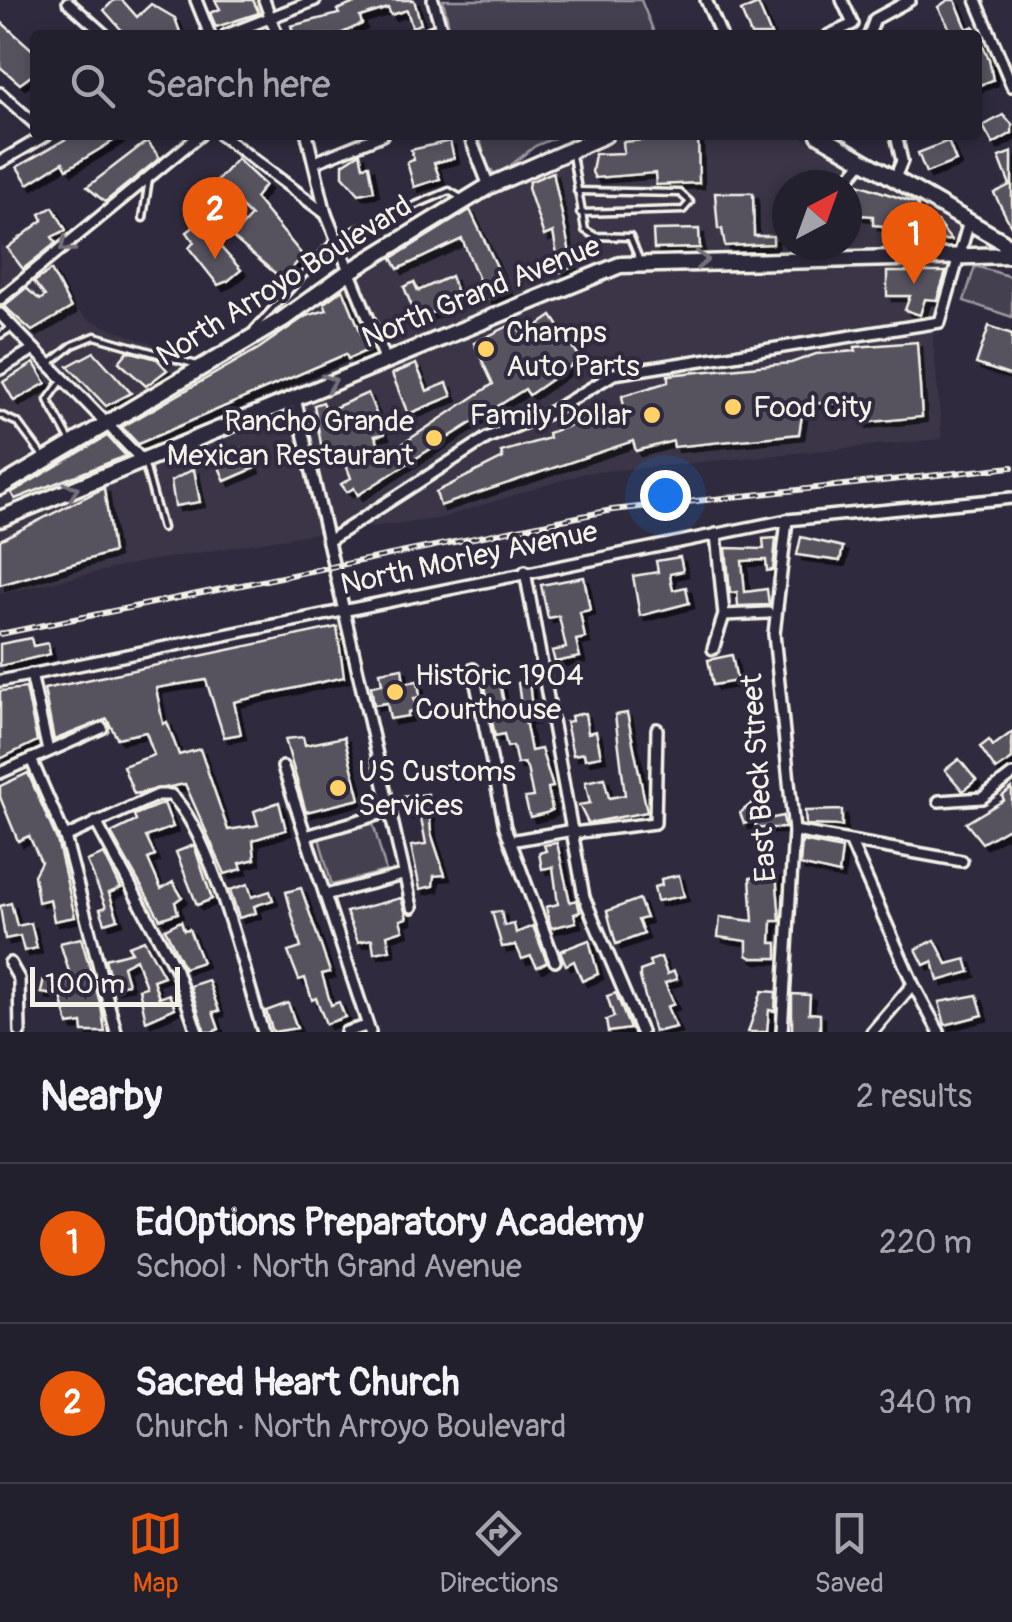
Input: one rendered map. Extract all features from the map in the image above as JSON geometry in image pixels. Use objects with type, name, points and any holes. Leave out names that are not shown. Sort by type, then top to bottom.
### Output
[{"type":"main road","name":"North Arroyo Boulevard","points":[[6,479],[46,460],[237,347],[350,270],[489,186],[593,140]]},
{"type":"main road","points":[[828,140],[1002,242],[1012,254]]},
{"type":"main road","name":"North Grand Avenue","points":[[862,251],[1012,254]]},
{"type":"main road","name":"North Grand Avenue","points":[[0,519],[620,265],[772,256]]},
{"type":"street","points":[[196,0],[208,30]]},
{"type":"street","points":[[264,0],[276,30]]},
{"type":"street","points":[[238,30],[314,0]]},
{"type":"street","points":[[433,0],[442,30]]},
{"type":"street","points":[[706,0],[719,30]]},
{"type":"street","points":[[839,30],[853,24],[842,0]]},
{"type":"street","points":[[871,30],[875,20],[908,0]]},
{"type":"street","points":[[976,0],[1012,86]]},
{"type":"street","points":[[68,2],[99,30]]},
{"type":"street","points":[[0,93],[30,120]]},
{"type":"street","points":[[0,162],[37,140]]},
{"type":"street","points":[[0,299],[194,140]]},
{"type":"street","points":[[228,140],[326,214]]},
{"type":"street","points":[[308,140],[326,214],[386,361]]},
{"type":"street","points":[[314,162],[369,140]]},
{"type":"street","points":[[471,140],[489,186]]},
{"type":"street","points":[[894,178],[902,161],[897,140]]},
{"type":"street","points":[[856,170],[864,160]]},
{"type":"street","points":[[328,541],[488,438],[551,412],[614,374],[940,322],[968,225]]},
{"type":"street","points":[[0,314],[144,461]]},
{"type":"street","points":[[0,368],[34,349]]},
{"type":"street","points":[[294,396],[386,812],[412,907]]},
{"type":"street","name":"North Morley Avenue","points":[[0,681],[787,520],[1012,498]]},
{"type":"street","name":"East Beck Street","points":[[782,1032],[794,830],[774,634],[787,520]]},
{"type":"street","points":[[713,649],[724,615],[716,534]]},
{"type":"street","points":[[525,571],[584,897],[641,1032]]},
{"type":"street","points":[[724,615],[768,613]]},
{"type":"street","points":[[473,669],[505,826],[555,961]]},
{"type":"street","points":[[31,674],[48,751]]},
{"type":"street","points":[[0,773],[102,728]]},
{"type":"street","points":[[510,841],[655,823],[657,729]]},
{"type":"street","points":[[31,759],[64,837],[116,1032]]},
{"type":"street","points":[[283,767],[369,1029],[346,1032]]},
{"type":"street","points":[[938,801],[982,798],[1012,775]]},
{"type":"street","points":[[64,837],[136,802],[171,795],[204,849],[263,1032]]},
{"type":"street","points":[[306,836],[386,812]]},
{"type":"street","points":[[96,822],[176,970],[197,1032]]},
{"type":"street","points":[[794,830],[962,861],[852,843],[794,830]]},
{"type":"street","points":[[852,843],[913,984],[939,1032]]},
{"type":"street","points":[[325,895],[404,875]]},
{"type":"street","points":[[10,963],[19,979],[20,1032]]},
{"type":"street","points":[[872,1032],[913,984]]},
{"type":"lane","points":[[571,150],[580,213],[589,233],[630,238],[640,264]]},
{"type":"lane","points":[[143,218],[148,180]]},
{"type":"lane","points":[[237,347],[338,238],[449,191],[465,201]]},
{"type":"lane","points":[[577,191],[680,193],[690,202],[683,210],[580,213]]},
{"type":"lane","points":[[0,335],[13,327]]},
{"type":"lane","points":[[48,364],[73,345],[94,336],[202,367]]},
{"type":"lane","points":[[64,379],[48,400],[72,444]]},
{"type":"lane","points":[[0,415],[18,423],[46,460]]},
{"type":"lane","points":[[144,461],[162,528]]},
{"type":"shaded area","points":[[443,0],[641,0],[653,30],[450,30]]},
{"type":"shaded area","points":[[480,140],[549,140],[535,146],[497,176],[487,166]]},
{"type":"shaded area","points":[[607,140],[808,140],[860,170],[772,170],[772,260],[862,260],[862,171],[961,228],[933,338],[942,439],[585,473],[438,519],[310,534],[138,563],[0,594],[0,244],[89,320],[175,353],[210,372],[375,259],[461,209]]},
{"type":"shaded area","points":[[975,266],[1012,277],[1012,317],[964,301]]},
{"type":"shaded area","points":[[373,823],[386,871],[332,885],[319,838]]},
{"type":"building","points":[[114,0],[122,0],[137,17],[151,4],[175,18],[179,30],[122,30],[104,10]]},
{"type":"building","points":[[215,0],[253,0],[259,13],[216,27],[210,13],[220,9]]},
{"type":"building","points":[[362,0],[414,0],[421,24],[412,27],[407,10],[391,15],[388,8],[360,17],[362,24],[349,30],[292,30],[291,26],[339,14],[337,10]]},
{"type":"building","points":[[955,0],[967,29],[974,26],[976,30],[950,30],[938,7]]},
{"type":"building","points":[[758,4],[769,30],[749,30],[741,11]]},
{"type":"building","points":[[0,21],[30,48],[30,77],[20,84],[0,67]]},
{"type":"building","points":[[982,44],[989,59],[993,80],[982,84]]},
{"type":"building","points":[[1003,115],[1012,124],[1012,133],[993,144],[983,126]]},
{"type":"building","points":[[64,140],[115,140],[67,169],[63,162],[28,184],[17,167]]},
{"type":"building","points":[[698,140],[699,183],[656,185],[655,173],[595,178],[595,154],[624,153],[623,142]]},
{"type":"building","points":[[147,141],[160,158],[105,202],[87,187]]},
{"type":"building","points":[[450,141],[454,158],[434,163],[440,179],[414,187],[407,162],[414,160],[411,150]]},
{"type":"building","points":[[948,141],[956,161],[926,173],[918,153]]},
{"type":"building","points":[[1012,152],[1012,228],[994,193],[1010,185],[999,157]]},
{"type":"building","points":[[360,153],[363,166],[369,165],[374,191],[359,194],[343,176],[343,164]]},
{"type":"building","points":[[237,159],[265,185],[255,198],[303,256],[282,279],[232,237],[251,216],[216,182]]},
{"type":"building","points":[[553,172],[573,267],[560,272],[553,232],[544,236],[528,188],[529,182]]},
{"type":"building","points":[[862,185],[918,204],[918,222],[937,222],[951,240],[884,243],[883,226],[873,225],[873,216],[862,215]]},
{"type":"building","points":[[715,193],[753,193],[754,236],[772,236],[772,244],[725,246],[722,229],[718,229]]},
{"type":"building","points":[[53,207],[66,230],[52,237],[56,243],[23,269],[7,248],[43,220],[40,214]]},
{"type":"building","points":[[470,210],[508,290],[487,299],[462,239],[398,269],[392,258]]},
{"type":"building","points":[[199,223],[241,270],[218,285],[189,248],[194,242],[187,232]]},
{"type":"building","points":[[699,229],[700,248],[654,249],[653,230]]},
{"type":"building","points":[[51,270],[71,308],[32,331],[4,306],[26,288],[40,300],[45,296],[34,282]]},
{"type":"building","points":[[887,272],[946,272],[937,300],[925,299],[920,315],[905,310],[910,296],[887,296]]},
{"type":"building","points":[[451,276],[460,301],[417,319],[404,287],[414,282],[418,291]]},
{"type":"building","points":[[343,289],[368,350],[348,359],[346,354],[138,444],[122,427],[258,349],[306,316],[327,310],[324,303]]},
{"type":"building","points":[[552,316],[581,359],[529,395],[525,389],[358,495],[354,488],[347,492],[341,484],[351,478],[343,457],[324,461],[314,405],[323,402],[327,411],[368,393],[384,434],[375,436],[384,456],[493,384],[474,343],[517,322],[523,336]]},
{"type":"building","points":[[989,326],[1012,334],[1012,376],[976,364]]},
{"type":"building","points":[[917,342],[922,417],[862,423],[860,404],[804,403],[799,434],[674,447],[673,441],[636,451],[633,441],[440,506],[436,492],[503,458],[501,452],[549,438],[548,433],[624,407],[622,396],[668,382],[668,375],[791,363],[816,354],[856,351],[855,347]]},
{"type":"building","points":[[128,351],[157,359],[167,370],[146,386],[119,362]]},
{"type":"building","points":[[94,352],[131,393],[106,406],[68,366]]},
{"type":"building","points":[[34,363],[46,383],[14,401],[3,382]]},
{"type":"building","points":[[416,364],[427,391],[447,383],[452,396],[408,414],[392,374]]},
{"type":"building","points":[[107,436],[126,456],[15,499],[11,493]]},
{"type":"building","points":[[246,447],[255,468],[225,481],[216,460]]},
{"type":"building","points":[[194,469],[200,502],[175,506],[171,481]]},
{"type":"building","points":[[104,488],[113,552],[0,585],[0,540]]},
{"type":"building","points":[[801,537],[843,547],[840,561],[797,555]]},
{"type":"building","points":[[776,538],[773,570],[767,571],[766,560],[742,561],[745,592],[767,589],[769,605],[738,606],[737,592],[730,593],[726,548],[764,549],[763,539]]},
{"type":"building","points":[[680,557],[683,571],[670,574],[671,582],[673,590],[686,587],[689,603],[640,616],[633,576],[658,572],[656,561]]},
{"type":"building","points":[[584,577],[590,610],[580,612],[585,638],[576,640],[580,657],[555,662],[552,651],[566,648],[559,616],[548,618],[541,585]]},
{"type":"building","points":[[337,627],[344,677],[234,702],[241,734],[224,737],[206,680],[156,688],[163,724],[167,722],[179,755],[200,749],[228,830],[258,825],[254,811],[279,802],[286,830],[253,840],[255,859],[240,863],[242,869],[225,874],[185,784],[134,794],[123,766],[154,755],[146,732],[117,738],[107,719],[54,740],[44,689]]},
{"type":"building","points":[[31,638],[33,646],[48,643],[50,654],[0,666],[0,644]]},
{"type":"building","points":[[732,655],[737,681],[713,685],[708,660]]},
{"type":"building","name":"Historic 1904 Courthouse","points":[[402,668],[404,683],[418,681],[420,697],[414,698],[416,710],[408,712],[408,716],[390,719],[387,703],[374,705],[371,686],[382,684],[380,672]]},
{"type":"building","points":[[498,673],[505,708],[521,705],[518,683],[529,681],[533,719],[525,720],[531,751],[541,749],[553,787],[548,788],[552,810],[546,813],[530,817],[525,798],[533,797],[527,768],[524,763],[517,764],[513,746],[507,747],[504,734],[495,736],[483,676]]},
{"type":"building","points":[[26,688],[37,741],[0,759],[0,691]]},
{"type":"building","points":[[585,713],[588,733],[596,731],[601,756],[585,759],[584,753],[573,755],[566,722],[572,721],[571,716]]},
{"type":"building","points":[[627,713],[647,812],[588,823],[579,805],[590,803],[585,782],[604,778],[609,798],[625,795],[615,715]]},
{"type":"building","points":[[1012,732],[1012,759],[996,770],[980,747],[989,740],[993,746]]},
{"type":"building","points":[[303,737],[305,745],[344,737],[360,799],[306,812],[285,739]]},
{"type":"building","points":[[959,759],[976,780],[963,791],[945,770]]},
{"type":"building","points":[[28,773],[57,840],[75,917],[54,921],[50,899],[38,902],[34,875],[41,862],[29,836],[18,841],[0,797],[0,786]]},
{"type":"building","points":[[1012,788],[1012,826],[982,843],[966,823],[1004,800],[1002,796]]},
{"type":"building","points":[[428,794],[431,833],[445,875],[434,876],[433,886],[420,889],[411,846],[426,844],[422,823],[418,812],[407,814],[401,797]]},
{"type":"building","points":[[164,803],[173,827],[146,837],[155,856],[148,859],[161,889],[173,882],[182,897],[175,902],[178,913],[160,919],[111,833],[136,821],[134,815]]},
{"type":"building","points":[[752,803],[754,808],[763,804],[768,819],[783,816],[785,828],[756,828],[755,820],[744,824],[740,813]]},
{"type":"building","points":[[842,810],[842,826],[806,825],[805,811]]},
{"type":"building","points":[[802,841],[842,849],[839,874],[800,865]]},
{"type":"building","points":[[557,843],[570,902],[577,900],[580,912],[574,914],[576,922],[551,928],[546,907],[558,904],[553,867],[542,869],[539,853],[546,851],[544,845]]},
{"type":"building","points":[[194,845],[212,899],[197,905],[176,852]]},
{"type":"building","points":[[104,854],[121,888],[109,893],[118,919],[105,923],[100,909],[106,907],[87,861]]},
{"type":"building","points":[[776,873],[780,921],[772,921],[771,943],[777,943],[777,958],[752,958],[747,955],[747,941],[718,937],[720,917],[753,921],[750,878]]},
{"type":"building","points":[[679,875],[684,896],[657,901],[654,887],[662,885],[661,879]]},
{"type":"building","points":[[248,884],[252,897],[270,891],[273,900],[254,906],[256,913],[239,918],[230,890]]},
{"type":"building","points":[[301,888],[330,972],[322,974],[331,1005],[339,1002],[345,1017],[326,1024],[305,978],[299,980],[288,952],[301,948],[286,892]]},
{"type":"building","points":[[401,898],[407,918],[400,920],[403,930],[387,935],[390,950],[374,953],[372,939],[358,942],[346,912]]},
{"type":"building","points":[[639,899],[646,918],[638,920],[644,934],[616,944],[607,911]]},
{"type":"building","points":[[11,903],[17,926],[31,923],[37,948],[24,951],[20,936],[5,939],[0,906]]},
{"type":"building","points":[[501,911],[504,926],[514,924],[516,933],[533,926],[547,962],[537,967],[531,956],[522,959],[516,945],[502,947],[492,912]]},
{"type":"building","points":[[181,921],[184,930],[189,929],[202,962],[184,968],[165,929]]},
{"type":"building","points":[[81,938],[105,1032],[83,1032],[82,1023],[68,1025],[61,996],[41,993],[44,977],[54,978],[53,985],[72,981],[60,943]]},
{"type":"building","points":[[144,940],[164,976],[153,980],[159,998],[169,994],[175,1008],[146,1021],[139,989],[146,987],[136,959],[123,966],[128,984],[113,987],[105,959],[132,952],[128,946]]},
{"type":"building","points":[[589,940],[598,974],[582,981],[574,961],[566,965],[560,951]]},
{"type":"building","points":[[935,940],[947,964],[966,959],[970,972],[938,981],[933,961],[924,965],[916,949]]},
{"type":"building","points":[[661,957],[667,974],[674,971],[677,979],[665,983],[674,1004],[667,1007],[676,1027],[654,1032],[640,971],[651,967],[649,961]]},
{"type":"building","points":[[208,980],[219,1011],[213,1012],[219,1029],[212,1032],[205,1032],[190,986]]},
{"type":"building","points":[[762,991],[776,992],[775,1011],[769,1010],[767,1032],[748,1032]]},
{"type":"building","points":[[616,993],[630,1029],[608,1032],[606,1020],[614,1017],[607,996]]},
{"type":"building","points":[[792,994],[810,995],[809,1013],[820,1014],[820,1032],[792,1031]]},
{"type":"building","points":[[977,995],[983,1015],[945,1025],[939,1002]]},
{"type":"building","points":[[288,1003],[297,1028],[273,1032],[266,1011]]},
{"type":"railway","points":[[0,634],[612,510],[1012,467]]},
{"type":"place","name":"Sacred Heart Church","points":[[215,259]]},
{"type":"place","name":"EdOptions Preparatory Academy","points":[[914,284]]},
{"type":"place","name":"Champs Auto Parts","points":[[486,349]]},
{"type":"place","name":"Food City","points":[[733,407]]},
{"type":"place","name":"Family Dollar","points":[[652,415]]},
{"type":"place","name":"Rancho Grande Mexican Restaurant","points":[[434,438]]},
{"type":"place","name":"Historic 1904 Courthouse","points":[[395,692]]},
{"type":"place","name":"US Customs Services","points":[[338,788]]}]
